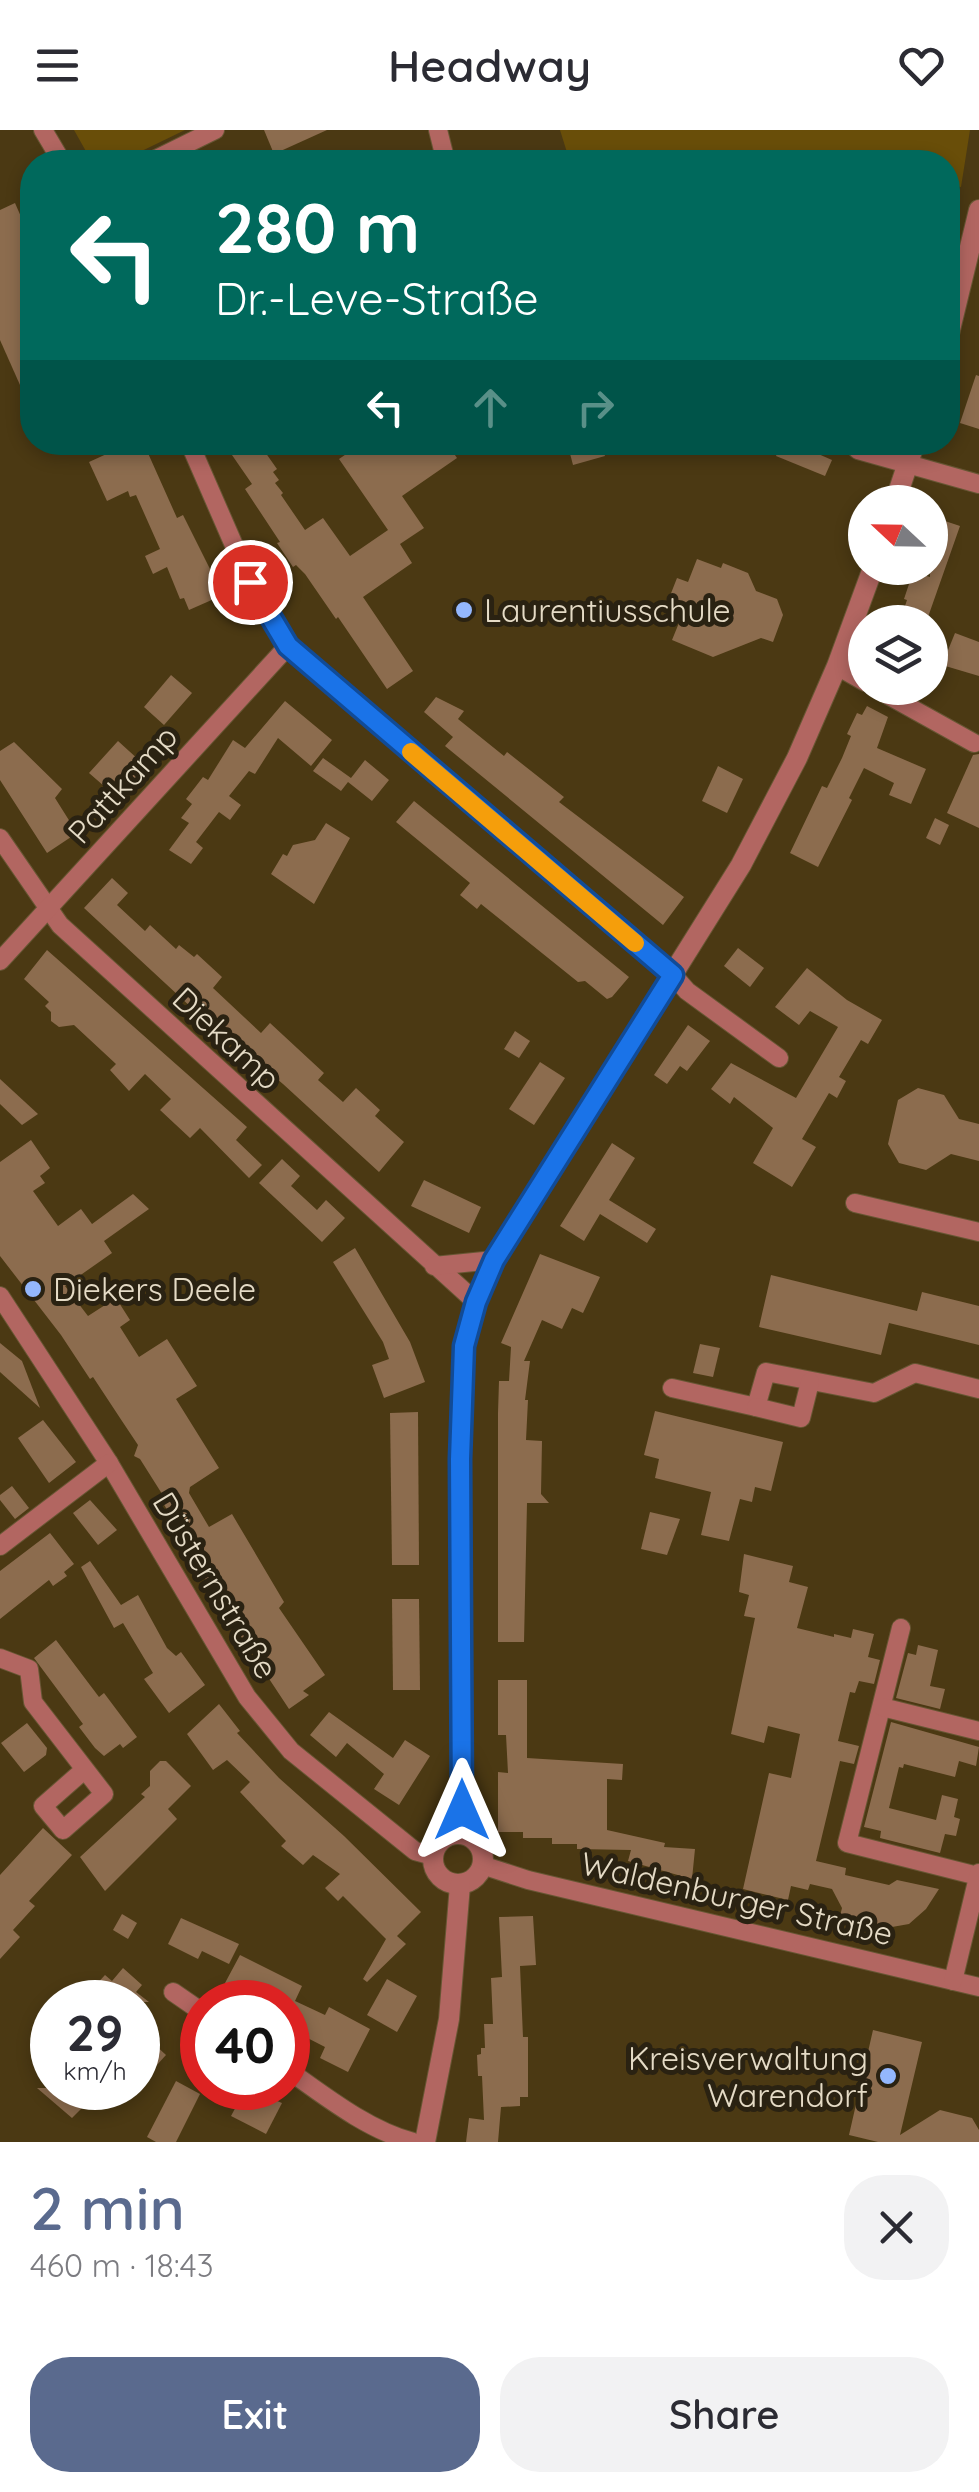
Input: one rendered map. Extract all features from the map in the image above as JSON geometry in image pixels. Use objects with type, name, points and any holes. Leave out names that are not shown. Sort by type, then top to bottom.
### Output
[{"type":"street","points":[[175,150],[216,130]]},
{"type":"street","points":[[960,288],[979,210]]},
{"type":"street","points":[[195,455],[250,582],[288,646],[673,975],[687,992],[779,1058]]},
{"type":"street","points":[[875,455],[979,484]]},
{"type":"street","points":[[902,485],[911,455]]},
{"type":"street","points":[[461,1834],[461,1440],[464,1346],[476,1302],[494,1260],[740,865],[797,758],[838,666],[867,585]]},
{"type":"street","name":"Pattkamp","points":[[0,961],[288,646]]},
{"type":"street","points":[[838,666],[848,672]]},
{"type":"street","points":[[905,705],[974,744]]},
{"type":"street","name":"Diekamp","points":[[0,838],[48,910],[104,966],[476,1302]]},
{"type":"street","points":[[855,1203],[979,1232]]},
{"type":"street","points":[[434,1266],[494,1260]]},
{"type":"street","name":"Düsternstraße","points":[[2,1302],[108,1463],[248,1697],[292,1752],[416,1852],[432,1856]]},
{"type":"street","points":[[756,1408],[766,1372],[874,1393],[915,1373],[979,1389]]},
{"type":"street","points":[[672,1388],[801,1418],[810,1382]]},
{"type":"street","points":[[0,1546],[108,1463]]},
{"type":"street","points":[[902,1628],[847,1843],[979,1874],[952,1981]]},
{"type":"street","points":[[0,1658],[28,1669],[33,1702],[84,1770]]},
{"type":"street","points":[[882,1707],[979,1731]]},
{"type":"street","points":[[461,1834],[478,1845],[482,1865],[475,1878],[460,1885],[440,1877],[432,1856],[442,1840],[461,1834]]},
{"type":"street","name":"Waldenburger Straße","points":[[482,1865],[528,1880],[979,1987]]},
{"type":"street","points":[[425,2142],[449,2018],[460,1885]]},
{"type":"street","points":[[173,1992],[180,1997]]},
{"type":"street","points":[[310,2085],[341,2107],[414,2142]]},
{"type":"shaded area","points":[[74,130],[185,130],[144,150],[85,150]]},
{"type":"shaded area","points":[[560,130],[970,130],[961,187],[960,150],[566,150]]},
{"type":"building","points":[[264,130],[327,130],[283,150],[272,150]]},
{"type":"building","points":[[15,203],[20,214],[20,385],[0,340],[0,210]]},
{"type":"building","points":[[976,375],[979,376],[979,429],[960,423]]},
{"type":"building","points":[[104,455],[149,455],[177,518],[183,515],[223,595],[189,610],[184,598],[180,599],[167,567],[153,574],[145,556],[160,549],[136,495],[130,497],[128,491],[107,501],[89,462]]},
{"type":"building","points":[[232,455],[267,455],[277,469],[273,472],[279,480],[275,483],[281,495],[305,530],[323,518],[350,556],[388,530],[339,459],[345,455],[455,455],[457,458],[402,496],[424,528],[400,544],[412,563],[363,597],[413,671],[387,689],[338,617],[277,543],[280,542],[245,489],[252,484]]},
{"type":"building","points":[[570,455],[605,455],[605,456],[573,465]]},
{"type":"building","points":[[821,455],[832,460],[825,476],[776,456]]},
{"type":"building","points":[[948,522],[960,526],[948,560]]},
{"type":"building","points":[[697,559],[721,568],[723,563],[748,573],[756,591],[777,599],[783,615],[773,642],[761,638],[713,657],[672,640],[683,613],[666,606],[677,578],[688,582]]},
{"type":"building","points":[[909,585],[939,585],[932,605],[905,605]]},
{"type":"building","points":[[955,633],[979,642],[979,676],[948,667],[948,650]]},
{"type":"building","points":[[171,675],[192,693],[164,725],[144,707]]},
{"type":"building","points":[[436,697],[464,711],[458,719],[504,756],[507,752],[564,797],[559,802],[684,897],[663,925],[445,746],[453,737],[424,712]]},
{"type":"building","points":[[285,701],[332,740],[311,766],[278,738],[255,774],[249,771],[229,796],[241,805],[230,820],[219,812],[196,842],[203,848],[191,864],[169,850],[189,823],[181,818],[192,804],[186,799],[203,777],[208,780],[233,740],[245,748]]},
{"type":"building","points":[[867,706],[888,717],[877,748],[926,769],[911,804],[889,795],[894,783],[864,768],[818,867],[790,853],[822,786],[827,788],[842,758],[857,713],[862,715]]},
{"type":"building","points":[[118,741],[144,769],[132,784],[125,778],[112,793],[89,773]]},
{"type":"building","points":[[14,742],[62,789],[55,798],[77,833],[47,853],[0,780],[0,751]]},
{"type":"building","points":[[979,754],[979,828],[947,813],[973,755]]},
{"type":"building","points":[[323,758],[351,778],[365,760],[389,780],[372,801],[348,782],[341,791],[313,771]]},
{"type":"building","points":[[718,766],[743,779],[727,813],[702,801]]},
{"type":"building","points":[[414,801],[629,977],[612,997],[607,999],[585,981],[578,982],[481,904],[477,909],[460,895],[470,883],[396,822]]},
{"type":"building","points":[[935,818],[949,825],[940,845],[926,838]]},
{"type":"building","points":[[326,823],[350,838],[314,904],[271,874],[283,854],[287,856],[293,845],[315,840]]},
{"type":"building","points":[[112,878],[128,893],[117,905],[145,931],[150,925],[176,949],[179,945],[194,957],[197,954],[222,977],[213,988],[261,1033],[270,1023],[324,1073],[318,1080],[343,1102],[356,1088],[380,1110],[375,1116],[404,1142],[379,1172],[84,908]]},
{"type":"building","points":[[738,948],[764,968],[750,987],[724,966]]},
{"type":"building","points":[[47,950],[247,1127],[236,1140],[262,1165],[249,1178],[200,1128],[190,1138],[160,1110],[171,1099],[145,1074],[129,1091],[110,1070],[116,1064],[74,1025],[59,1027],[51,1021],[51,1012],[45,1006],[49,1002],[24,979]]},
{"type":"building","points":[[807,968],[847,1000],[882,1020],[868,1044],[861,1040],[839,1077],[846,1081],[837,1098],[829,1093],[802,1139],[816,1147],[792,1187],[753,1163],[773,1128],[734,1097],[730,1104],[711,1089],[731,1063],[796,1098],[838,1027],[810,1011],[799,1025],[775,1007]]},
{"type":"building","points":[[688,1025],[710,1041],[687,1071],[680,1066],[667,1084],[654,1075]]},
{"type":"building","points":[[515,1031],[530,1041],[519,1058],[504,1049]]},
{"type":"building","points":[[540,1062],[565,1078],[534,1125],[509,1109]]},
{"type":"building","points":[[0,1079],[38,1114],[22,1125],[0,1104]]},
{"type":"building","points":[[918,1088],[944,1095],[959,1119],[979,1124],[979,1161],[951,1154],[926,1170],[899,1163],[888,1144],[898,1100]]},
{"type":"building","points":[[31,1140],[50,1168],[40,1176],[45,1183],[33,1191],[58,1226],[81,1209],[92,1224],[133,1194],[149,1209],[104,1241],[112,1253],[65,1286],[88,1316],[116,1298],[130,1320],[120,1327],[139,1357],[167,1339],[197,1386],[176,1399],[219,1468],[190,1487],[189,1493],[209,1527],[232,1514],[284,1602],[279,1608],[325,1675],[303,1691],[309,1695],[289,1709],[215,1597],[161,1499],[164,1497],[140,1459],[134,1456],[138,1445],[93,1377],[90,1379],[0,1256],[0,1162]]},
{"type":"building","points":[[612,1143],[635,1158],[609,1200],[656,1229],[647,1243],[600,1214],[584,1241],[560,1226]]},
{"type":"building","points":[[282,1159],[300,1176],[291,1186],[317,1210],[326,1200],[345,1218],[322,1242],[259,1183]]},
{"type":"building","points":[[424,1180],[481,1207],[469,1233],[411,1206]]},
{"type":"building","points":[[355,1248],[410,1342],[425,1382],[384,1398],[372,1365],[389,1359],[383,1342],[333,1262]]},
{"type":"building","points":[[540,1254],[600,1277],[583,1313],[572,1308],[562,1329],[542,1320],[524,1361],[530,1361],[525,1400],[526,1440],[542,1441],[541,1494],[549,1503],[527,1503],[524,1642],[498,1642],[499,1381],[509,1381],[511,1347],[501,1343]]},
{"type":"building","points":[[771,1275],[917,1311],[922,1292],[979,1306],[979,1345],[889,1323],[881,1355],[759,1327]]},
{"type":"building","points":[[0,1343],[22,1361],[40,1408],[0,1372]]},
{"type":"building","points":[[700,1344],[720,1348],[713,1377],[693,1373]]},
{"type":"building","points":[[655,1411],[783,1442],[771,1491],[755,1487],[752,1502],[740,1499],[729,1541],[701,1535],[711,1492],[655,1478],[659,1459],[644,1455]]},
{"type":"building","points":[[418,1412],[419,1565],[392,1565],[390,1413]]},
{"type":"building","points":[[43,1420],[76,1462],[49,1483],[18,1438]]},
{"type":"building","points":[[12,1486],[29,1508],[15,1519],[0,1500],[0,1495]]},
{"type":"building","points":[[90,1500],[117,1530],[98,1545],[73,1513]]},
{"type":"building","points":[[650,1512],[680,1519],[667,1555],[641,1549]]},
{"type":"building","points":[[50,1533],[74,1564],[64,1572],[67,1576],[53,1586],[49,1580],[0,1619],[0,1571]]},
{"type":"building","points":[[744,1554],[793,1566],[789,1582],[808,1587],[797,1628],[834,1637],[851,1638],[853,1629],[874,1634],[868,1657],[880,1660],[874,1684],[859,1681],[855,1693],[850,1692],[838,1741],[859,1746],[854,1764],[840,1761],[816,1861],[846,1868],[845,1875],[889,1885],[897,1880],[939,1889],[926,1909],[909,1924],[892,1927],[840,1916],[842,1908],[832,1889],[810,1884],[808,1890],[791,1886],[788,1900],[743,1889],[769,1773],[791,1778],[800,1734],[768,1726],[764,1743],[731,1734],[755,1618],[744,1616],[749,1595],[739,1592]]},
{"type":"building","points":[[90,1561],[121,1605],[138,1595],[167,1648],[176,1656],[181,1652],[205,1685],[169,1713],[144,1679],[153,1673],[123,1623],[114,1628],[81,1567]]},
{"type":"building","points":[[392,1599],[419,1599],[420,1690],[393,1690]]},
{"type":"building","points":[[56,1640],[99,1697],[104,1693],[137,1737],[123,1748],[120,1744],[104,1756],[95,1748],[79,1727],[83,1724],[34,1658]]},
{"type":"building","points":[[918,1645],[938,1650],[930,1686],[945,1689],[940,1709],[896,1698],[908,1653],[916,1655]]},
{"type":"building","points":[[498,1680],[527,1680],[527,1758],[623,1764],[622,1780],[607,1779],[607,1830],[665,1843],[664,1847],[695,1849],[692,1879],[628,1861],[631,1850],[577,1849],[577,1844],[552,1844],[552,1838],[523,1838],[523,1832],[498,1832],[498,1772],[508,1773],[506,1735],[498,1735]]},
{"type":"building","points":[[219,1704],[240,1731],[237,1733],[279,1778],[421,1912],[397,1936],[406,1944],[367,1982],[363,1979],[386,1939],[343,1896],[338,1901],[325,1888],[340,1874],[313,1855],[303,1865],[281,1846],[286,1841],[240,1792],[250,1782],[227,1760],[213,1770],[187,1734]]},
{"type":"building","points":[[329,1712],[393,1758],[405,1740],[430,1756],[399,1805],[374,1789],[384,1774],[347,1743],[336,1757],[310,1735]]},
{"type":"building","points":[[891,1722],[979,1747],[976,1766],[959,1761],[955,1777],[904,1764],[899,1767],[889,1808],[936,1820],[942,1795],[958,1799],[954,1817],[960,1819],[956,1836],[945,1834],[940,1853],[880,1838],[881,1831],[864,1827]]},
{"type":"building","points":[[27,1723],[47,1748],[46,1755],[24,1772],[1,1743]]},
{"type":"building","points":[[160,1761],[166,1761],[191,1786],[168,1809],[177,1819],[105,1891],[80,1857],[145,1797],[141,1794],[150,1786],[150,1771]]},
{"type":"building","points":[[43,1828],[72,1855],[29,1901],[35,1906],[13,1930],[20,1937],[0,1959],[0,1875]]},
{"type":"building","points":[[122,1914],[137,1923],[128,1939],[113,1930]]},
{"type":"building","points":[[533,1916],[536,1965],[520,1966],[523,2037],[528,2037],[528,2097],[520,2097],[520,2106],[501,2107],[498,2142],[466,2142],[469,2118],[484,2120],[477,2055],[485,2048],[484,2024],[493,2024],[491,1978],[502,1977],[499,1917]]},
{"type":"building","points":[[181,1918],[239,1944],[229,1964],[202,1951],[198,1959],[168,1944]]},
{"type":"building","points":[[240,1955],[290,1980],[227,1980]]},
{"type":"building","points":[[123,1968],[136,1980],[113,1980]]},
{"type":"building","points":[[387,1979],[417,1996],[397,2032],[367,2015]]},
{"type":"building","points":[[329,2007],[370,2029],[348,2072],[320,2058],[325,2047],[310,2039],[310,2008],[325,2015]]},
{"type":"building","name":"Kreisverwaltung Warendorf","points":[[873,2030],[922,2042],[900,2135],[940,2110],[972,2118],[979,2130],[979,2142],[878,2142],[849,2135]]},
{"type":"building","points":[[176,2081],[180,2083],[180,2110],[192,2110],[176,2142],[156,2142],[147,2137]]},
{"type":"building","points":[[63,2110],[80,2110],[72,2118]]},
{"type":"building","points":[[234,2110],[278,2110],[266,2134],[231,2116]]},
{"type":"slow traffic","points":[[411,752],[635,943]]},
{"type":"place","name":"Laurentiusschule","points":[[464,610]]},
{"type":"place","name":"Diekers Deele","points":[[33,1289]]},
{"type":"place","name":"Kreisverwaltung Warendorf","points":[[888,2076]]},
{"type":"route","points":[[250,582],[288,646],[673,975],[494,1260],[476,1302],[464,1346],[460,1459],[462,1810]]}]
